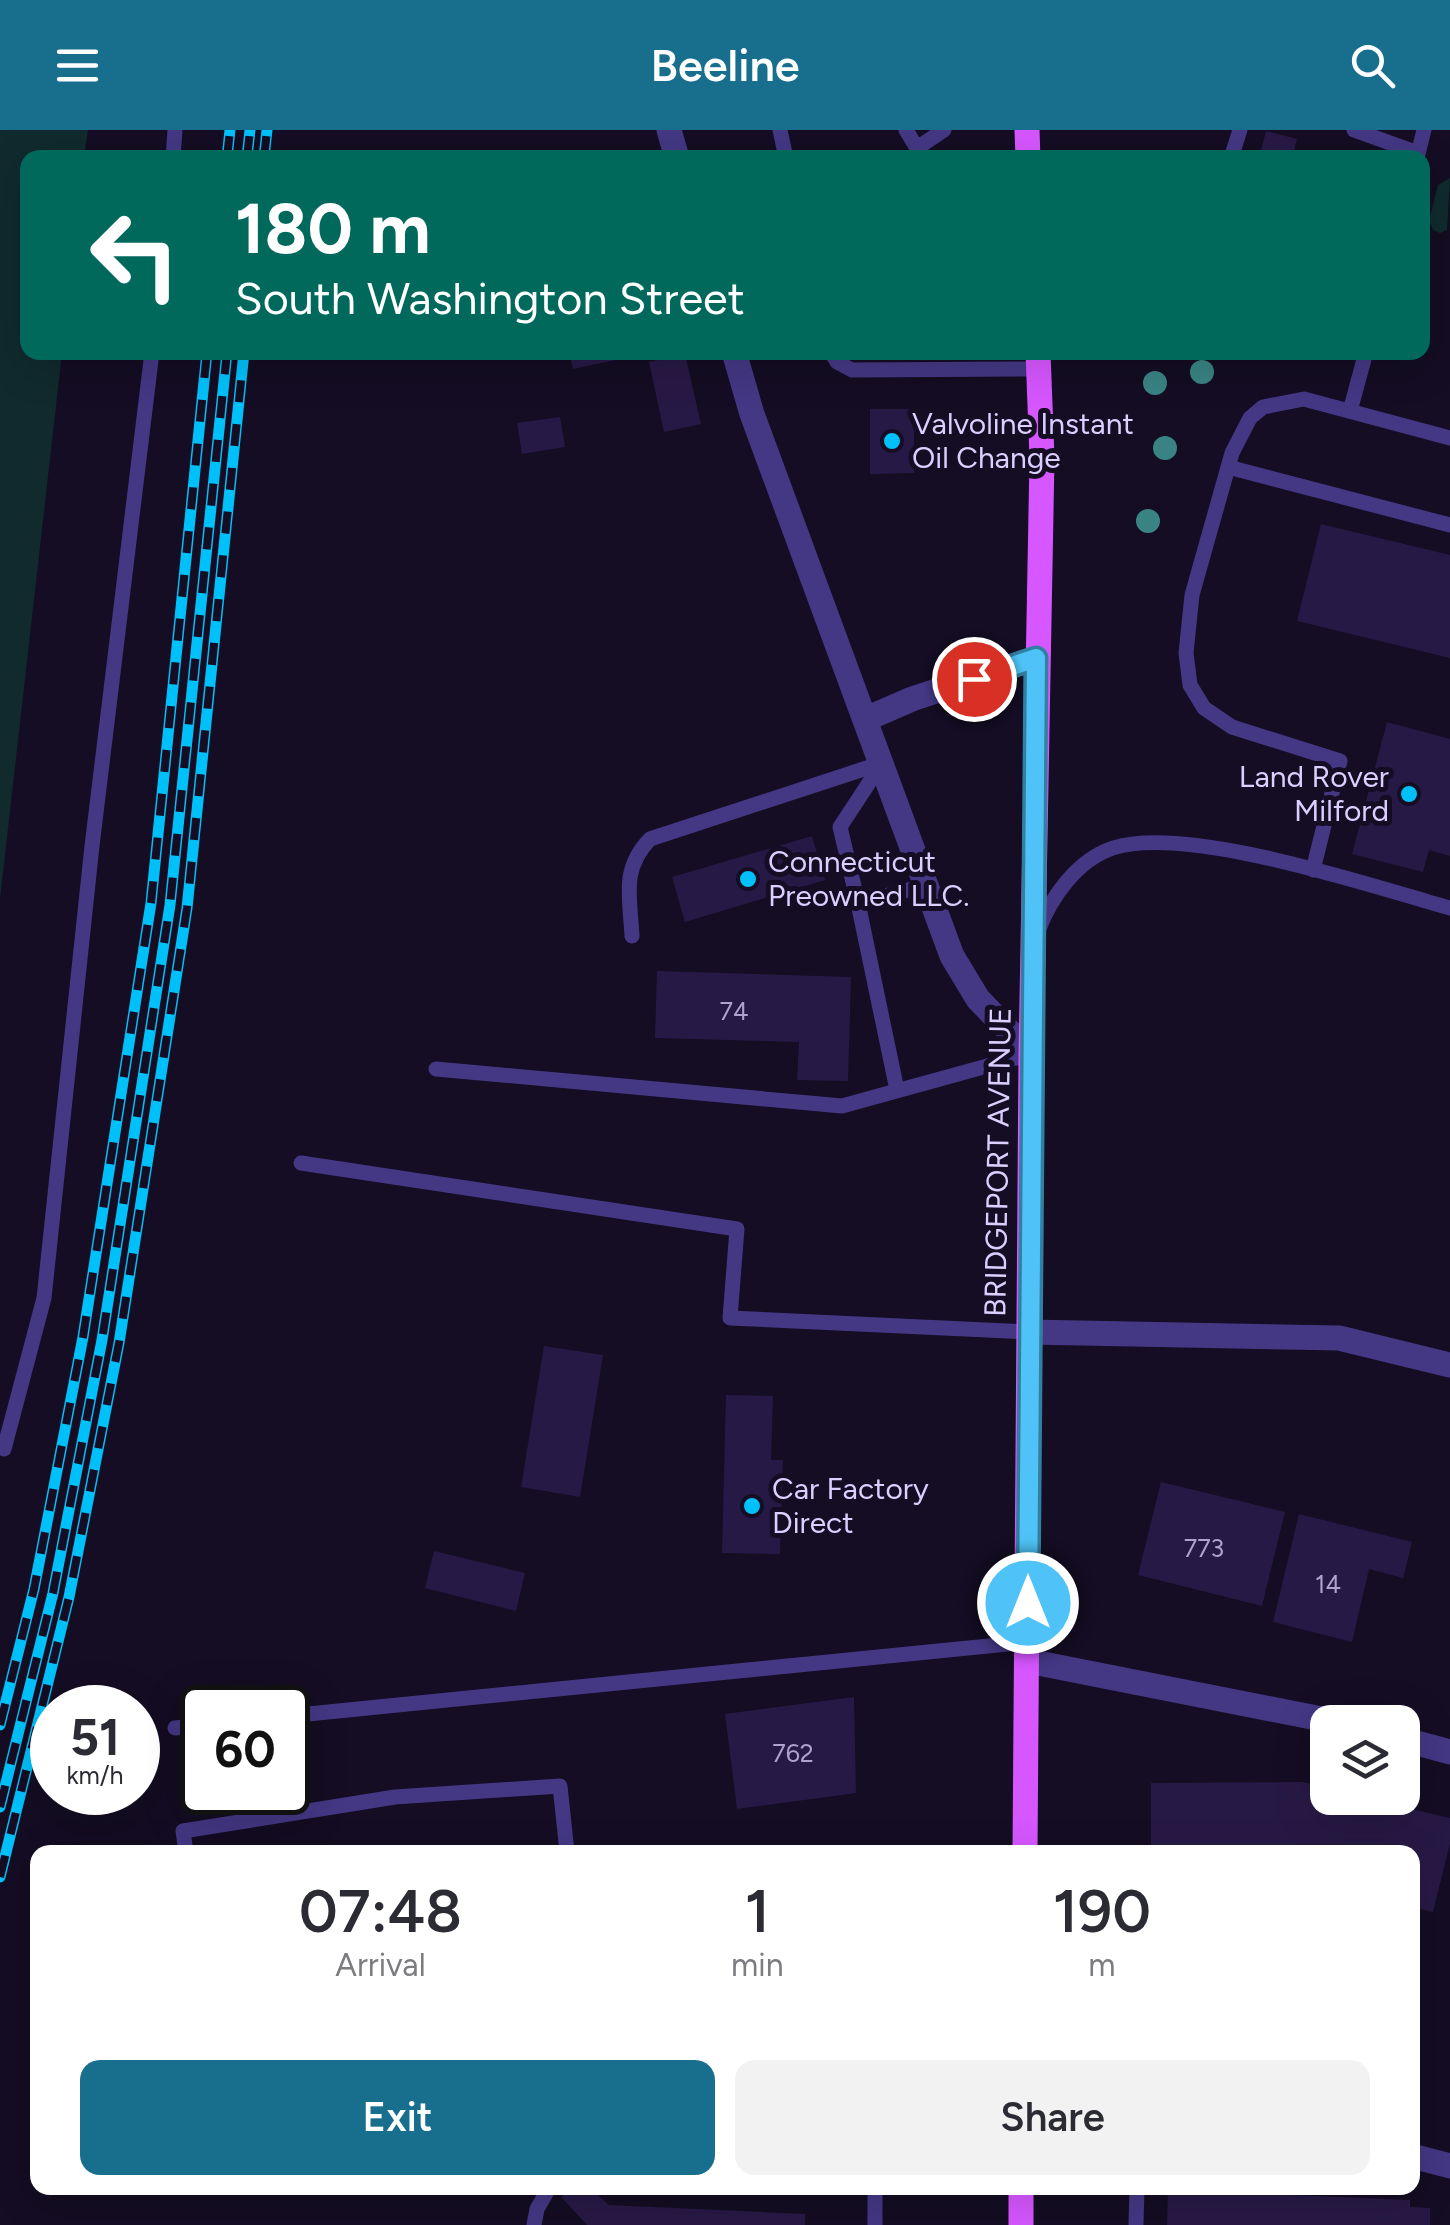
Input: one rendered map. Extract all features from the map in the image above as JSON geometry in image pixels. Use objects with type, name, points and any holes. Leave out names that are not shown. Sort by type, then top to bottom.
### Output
[{"type":"main road","name":"BRIDGEPORT AVENUE","points":[[1025,1845],[1031,1054],[1042,458],[1038,361]]},
{"type":"main road","points":[[1020,2195],[1021,2225]]},
{"type":"street","points":[[736,360],[752,414],[952,956],[978,999],[1031,1054]]},
{"type":"street","points":[[866,719],[912,699],[1036,658]]},
{"type":"street","points":[[1029,1332],[1339,1338],[1450,1365]]},
{"type":"street","points":[[1028,1652],[1310,1716]]},
{"type":"street","points":[[1420,1744],[1450,1752]]},
{"type":"street","points":[[1420,2158],[1450,2166]]},
{"type":"lane","points":[[780,132],[800,130]]},
{"type":"lane","points":[[921,150],[944,130]]},
{"type":"lane","points":[[1354,130],[1404,150]]},
{"type":"lane","points":[[4,1449],[44,1298],[88,884],[151,360]]},
{"type":"lane","points":[[837,360],[852,370],[934,361],[1038,361]]},
{"type":"lane","points":[[1350,411],[1364,360]]},
{"type":"lane","points":[[1313,870],[1340,760],[1232,728],[1204,708],[1190,684],[1186,653],[1192,595],[1228,467],[1250,418],[1263,408],[1304,400],[1450,438]]},
{"type":"lane","points":[[1228,467],[1450,525]]},
{"type":"lane","points":[[882,763],[840,827],[897,1090]]},
{"type":"lane","points":[[632,936],[628,879],[635,854],[650,839],[882,763]]},
{"type":"lane","points":[[1034,940],[1052,903],[1086,863],[1109,849],[1135,842],[1169,841],[1313,870],[1450,908]]},
{"type":"lane","points":[[858,903],[927,885]]},
{"type":"lane","points":[[436,1070],[842,1106],[1031,1054]]},
{"type":"lane","points":[[301,1162],[737,1228],[730,1318],[1029,1332]]},
{"type":"lane","points":[[310,1714],[1028,1652]]},
{"type":"lane","points":[[175,1728],[180,1727]]},
{"type":"lane","points":[[185,1845],[183,1831],[394,1797],[560,1786],[565,1845]]},
{"type":"lane","points":[[534,2225],[537,2209],[546,2195]]},
{"type":"lane","points":[[874,2195],[875,2225]]},
{"type":"lane","points":[[1136,2225],[1137,2195]]},
{"type":"green space","points":[[0,130],[88,130],[85,150],[20,150],[20,360],[61,360],[0,899]]},
{"type":"green space","points":[[1450,178],[1447,230],[1440,233],[1430,222],[1438,185]]},
{"type":"building","points":[[1266,131],[1297,139],[1294,150],[1261,150]]},
{"type":"building","points":[[571,360],[615,360],[573,369]]},
{"type":"building","points":[[686,360],[701,424],[664,432],[649,362]]},
{"type":"building","name":"Valvoline Instant Oil Change","points":[[870,409],[914,409],[914,473],[870,474]]},
{"type":"building","points":[[560,417],[565,447],[522,454],[517,423]]},
{"type":"building","points":[[1321,524],[1450,555],[1450,658],[1297,621]]},
{"type":"building","name":"Land Rover Milford","points":[[1387,722],[1450,739],[1450,856],[1429,850],[1423,872],[1352,854]]},
{"type":"building","name":"Connecticut Preowned LLC.","points":[[812,836],[825,880],[685,922],[672,877]]},
{"type":"building","points":[[657,971],[851,977],[848,1081],[797,1080],[799,1042],[655,1038]]},
{"type":"building","points":[[544,1346],[603,1355],[580,1497],[521,1487]]},
{"type":"building","name":"Car Factory Direct","points":[[726,1395],[773,1396],[771,1460],[783,1460],[780,1554],[722,1553]]},
{"type":"building","points":[[1161,1482],[1285,1512],[1262,1606],[1138,1575]]},
{"type":"building","points":[[1299,1514],[1412,1542],[1403,1578],[1369,1569],[1352,1642],[1273,1622]]},
{"type":"building","points":[[434,1551],[525,1573],[516,1611],[425,1588]]},
{"type":"building","points":[[854,1697],[856,1793],[737,1809],[725,1714]]},
{"type":"building","points":[[1302,1782],[1310,1784],[1310,1815],[1420,1815],[1420,1811],[1450,1818],[1450,1843],[1433,1912],[1420,1909],[1420,1845],[1151,1845],[1151,1783]]},
{"type":"building","points":[[598,2195],[609,2205],[805,2214],[805,2225],[587,2225],[561,2197]]},
{"type":"building","points":[[1168,2195],[1410,2200],[1410,2207],[1430,2208],[1430,2225],[1167,2225]]},
{"type":"railway","points":[[228,150],[230,130]]},
{"type":"railway","points":[[248,150],[250,130]]},
{"type":"railway","points":[[265,150],[267,130]]},
{"type":"railway","points":[[0,1725],[34,1589],[83,1337],[151,903],[206,360]]},
{"type":"railway","points":[[0,1807],[53,1593],[102,1340],[170,905],[226,360]]},
{"type":"railway","points":[[0,1877],[69,1597],[119,1343],[187,908],[243,360]]},
{"type":"place","name":"Valvoline Instant Oil Change","points":[[892,441]]},
{"type":"place","name":"Land Rover Milford","points":[[1409,794]]},
{"type":"place","name":"Connecticut Preowned LLC.","points":[[748,879]]},
{"type":"place","name":"Car Factory Direct","points":[[752,1506]]},
{"type":"route","points":[[974,679],[1036,658],[1028,1603]]}]
